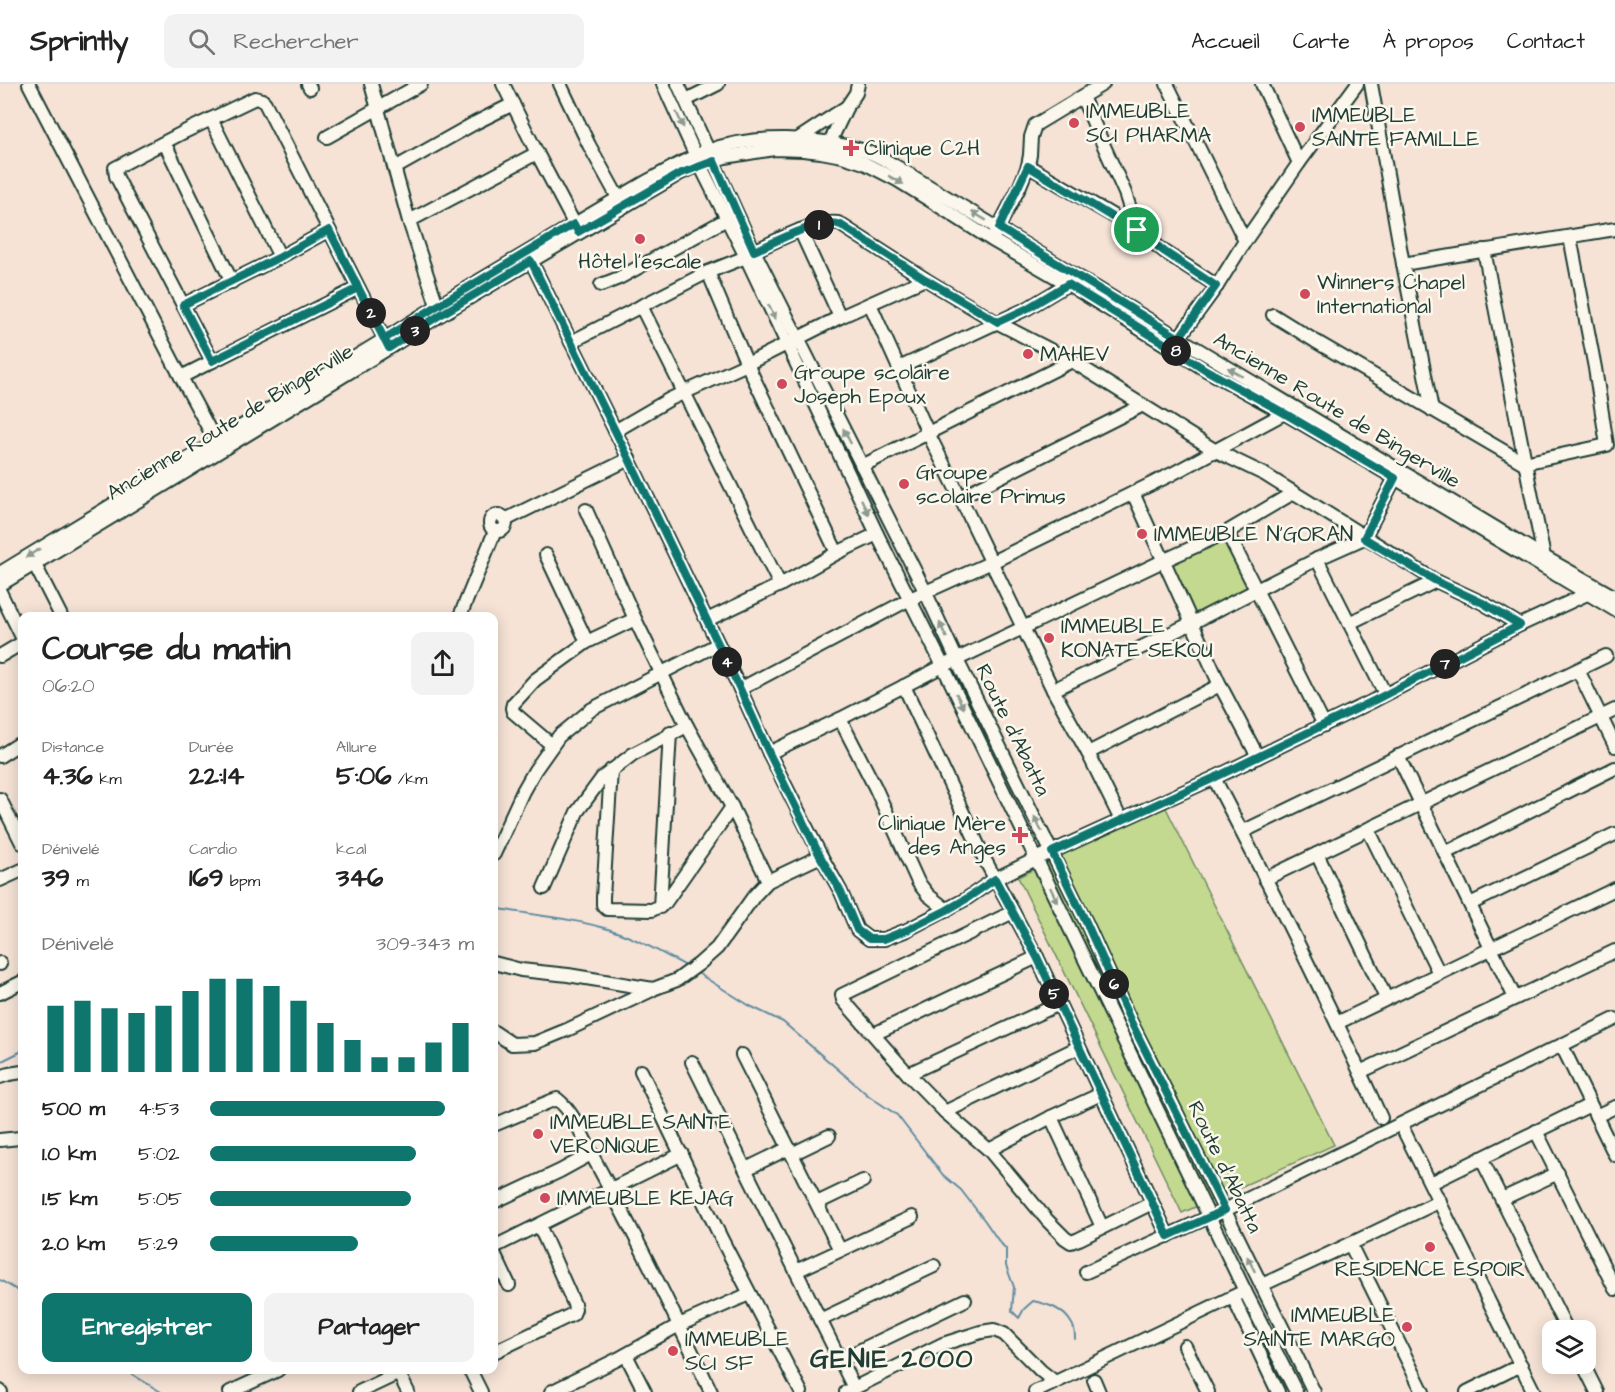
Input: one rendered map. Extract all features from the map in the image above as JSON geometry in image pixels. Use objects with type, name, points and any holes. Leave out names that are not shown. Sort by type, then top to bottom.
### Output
[{"type":"street","points":[[29,84],[216,442]]},
{"type":"street","points":[[371,84],[438,310]]},
{"type":"street","points":[[327,137],[421,84]]},
{"type":"street","points":[[503,84],[576,228]]},
{"type":"street","points":[[560,84],[620,202]]},
{"type":"street","name":"Route d'Abatta","points":[[663,84],[727,219],[750,254]]},
{"type":"street","name":"Route d'Abatta","points":[[678,84],[712,156],[750,254],[793,341],[878,534],[1296,1392]]},
{"type":"street","points":[[686,100],[718,84]]},
{"type":"street","points":[[830,142],[846,108],[856,93],[858,84]]},
{"type":"street","points":[[992,240],[1028,166],[1030,137],[1035,124],[1102,84]]},
{"type":"street","points":[[1167,84],[1245,241]]},
{"type":"street","points":[[1262,84],[1299,163]]},
{"type":"street","points":[[1175,343],[1299,163],[1357,84]]},
{"type":"street","points":[[1371,84],[1402,264],[1432,410]]},
{"type":"street","points":[[1082,97],[1125,193],[1137,230]]},
{"type":"street","points":[[212,361],[115,173],[115,168],[251,99],[258,98],[265,103],[387,344]]},
{"type":"street","points":[[395,168],[513,104]]},
{"type":"street","points":[[798,139],[846,108]]},
{"type":"street","points":[[211,119],[280,257]]},
{"type":"street","name":"Ancienne Route de Bingerville","points":[[0,585],[438,310],[620,202],[677,165],[698,161],[740,143],[798,139],[830,142],[867,151],[999,228],[1175,343]]},
{"type":"street","points":[[162,144],[168,150],[232,282]]},
{"type":"street","name":"Ancienne Route de Bingerville","points":[[712,156],[774,149],[803,150],[842,156],[864,163],[897,180],[992,240],[1175,343],[1544,557],[1590,589],[1615,610]]},
{"type":"street","points":[[410,221],[537,153]]},
{"type":"street","points":[[1028,166],[1137,230],[1216,286]]},
{"type":"street","points":[[601,285],[620,278],[727,219]]},
{"type":"street","points":[[571,342],[708,272],[800,231],[827,222],[838,223],[925,279],[998,322],[1072,361],[1216,451],[1258,471],[1436,581],[1483,603],[1520,625]]},
{"type":"street","name":"Ancienne Route de Bingerville","points":[[438,310],[531,261],[576,228]]},
{"type":"street","points":[[1402,264],[1615,229]]},
{"type":"street","points":[[183,305],[232,282],[329,230]]},
{"type":"street","points":[[800,231],[840,317]]},
{"type":"street","points":[[1273,315],[1524,463],[1607,445],[1570,237]]},
{"type":"street","points":[[1484,250],[1544,557]]},
{"type":"street","points":[[531,261],[820,856],[841,892],[857,930],[869,939],[884,939],[907,930],[966,899],[995,879],[1324,725],[1590,589]]},
{"type":"street","points":[[708,272],[747,364],[837,553]]},
{"type":"street","points":[[615,430],[685,392],[747,364],[840,317],[925,279]]},
{"type":"street","points":[[899,369],[1028,308],[1068,284]]},
{"type":"street","points":[[181,377],[358,288]]},
{"type":"street","points":[[870,304],[928,433],[1053,690],[1088,753],[1121,820]]},
{"type":"street","points":[[640,306],[780,585]]},
{"type":"street","name":"Route d'Abatta","points":[[793,341],[862,466],[925,591],[1086,922],[1131,1022],[1314,1392]]},
{"type":"street","name":"Ancienne Route de Bingerville","points":[[0,573],[216,442],[387,344]]},
{"type":"street","points":[[862,466],[1072,361]]},
{"type":"street","points":[[960,497],[1143,405]]},
{"type":"street","points":[[740,689],[925,591],[992,562],[1133,493],[1216,451],[1289,410]]},
{"type":"street","name":"Ancienne Route de Bingerville","points":[[1289,410],[1395,478],[1590,589],[1615,597]]},
{"type":"street","points":[[462,612],[495,531],[489,525],[491,518],[499,515],[505,520],[629,459]]},
{"type":"street","points":[[1053,690],[1364,538],[1395,478]]},
{"type":"street","points":[[1133,493],[1220,685],[1258,757]]},
{"type":"street","points":[[769,753],[943,666],[1227,532],[1293,493]]},
{"type":"street","points":[[586,510],[687,726],[732,807],[768,881]]},
{"type":"street","points":[[1227,532],[1324,725]]},
{"type":"street","points":[[707,620],[878,534]]},
{"type":"street","points":[[546,555],[587,642]]},
{"type":"street","points":[[1317,559],[1385,694]]},
{"type":"street","points":[[34,565],[59,612]]},
{"type":"street","points":[[1349,623],[1436,581]]},
{"type":"street","points":[[0,592],[18,629]]},
{"type":"street","points":[[552,746],[513,712],[513,704],[535,680],[587,642],[635,618]]},
{"type":"street","points":[[498,845],[523,791],[559,736],[592,709],[718,644]]},
{"type":"street","points":[[0,656],[18,645]]},
{"type":"street","points":[[1242,832],[1606,656]]},
{"type":"street","points":[[1578,670],[1615,746]]},
{"type":"street","points":[[1088,753],[1220,685]]},
{"type":"street","points":[[904,686],[980,849],[1037,957],[1168,1236]]},
{"type":"street","points":[[1265,879],[1615,710]]},
{"type":"street","points":[[840,719],[875,787],[918,882],[928,895],[947,910]]},
{"type":"street","points":[[544,888],[577,812],[602,777],[633,753],[687,726]]},
{"type":"street","points":[[660,907],[670,734]]},
{"type":"street","points":[[0,756],[18,745]]},
{"type":"street","points":[[1398,756],[1515,998]]},
{"type":"street","points":[[1445,853],[1615,768]]},
{"type":"street","points":[[611,770],[603,905],[607,909],[652,910],[660,907],[670,897],[732,807]]},
{"type":"street","points":[[1214,778],[1337,1023],[1381,1118]]},
{"type":"street","points":[[0,799],[18,835]]},
{"type":"street","points":[[1368,829],[1439,973]]},
{"type":"street","points":[[1470,904],[1615,834]]},
{"type":"street","points":[[1317,854],[1386,998]]},
{"type":"street","points":[[498,1035],[512,1044],[535,1043],[677,980],[717,948],[754,896],[768,881],[820,856]]},
{"type":"street","points":[[0,880],[18,872]]},
{"type":"street","points":[[1337,1023],[1615,889]]},
{"type":"street","points":[[1013,912],[844,993],[843,1000],[908,1074],[945,1112],[989,1150],[1047,1220],[1071,1242],[1152,1203]]},
{"type":"street","points":[[1360,1072],[1615,951]]},
{"type":"street","points":[[874,1034],[1037,957]]},
{"type":"street","points":[[498,964],[521,970],[653,989]]},
{"type":"street","points":[[0,993],[18,984]]},
{"type":"street","points":[[908,1074],[1059,1004]]},
{"type":"street","points":[[1086,1272],[1225,1210],[1615,1019]]},
{"type":"street","points":[[1562,1046],[1615,1155]]},
{"type":"street","points":[[945,1112],[1079,1047]]},
{"type":"street","points":[[742,1055],[840,1250]]},
{"type":"street","points":[[692,1062],[840,1360],[850,1390],[943,1344],[994,1330],[1004,1334],[1055,1382]]},
{"type":"street","points":[[641,1071],[749,1294],[801,1392]]},
{"type":"street","points":[[0,1077],[18,1073]]},
{"type":"street","points":[[989,1150],[1101,1094]]},
{"type":"street","points":[[498,1121],[557,1099],[563,1104],[573,1118],[611,1190],[711,1392]]},
{"type":"street","points":[[1431,1183],[1536,1131],[1593,1110],[1615,1107]]},
{"type":"street","points":[[1051,1117],[1102,1227]]},
{"type":"street","points":[[1401,1125],[1534,1392]]},
{"type":"street","points":[[1536,1131],[1615,1289]]},
{"type":"street","points":[[746,1169],[830,1136]]},
{"type":"street","points":[[0,1140],[18,1138]]},
{"type":"street","points":[[498,1200],[591,1154]]},
{"type":"street","points":[[498,1245],[682,1154]]},
{"type":"street","points":[[1481,1158],[1562,1320]]},
{"type":"street","points":[[1502,1199],[1558,1173]]},
{"type":"street","points":[[817,1203],[863,1180]]},
{"type":"street","points":[[1262,1285],[1440,1201]]},
{"type":"street","points":[[796,1271],[912,1217]]},
{"type":"street","points":[[498,1350],[573,1314],[575,1309],[539,1225]]},
{"type":"street","points":[[1350,1245],[1423,1392]]},
{"type":"street","points":[[498,1262],[509,1285]]},
{"type":"street","points":[[820,1320],[934,1266]]},
{"type":"street","points":[[1035,1392],[1245,1291]]},
{"type":"street","points":[[551,1392],[679,1325],[749,1294]]},
{"type":"street","points":[[1233,1297],[1278,1392]]},
{"type":"street","points":[[840,1360],[965,1300]]},
{"type":"street","points":[[1185,1346],[1208,1392]]},
{"type":"street","points":[[626,1354],[645,1392]]},
{"type":"street","points":[[1467,1392],[1521,1365]]},
{"type":"street","points":[[230,1392],[269,1374]]},
{"type":"street","points":[[359,1392],[392,1374]]},
{"type":"street","points":[[399,1374],[408,1392]]},
{"type":"street","points":[[472,1374],[481,1392]]},
{"type":"street","points":[[1588,1374],[1597,1392]]},
{"type":"street","points":[[1094,1380],[1099,1392]]},
{"type":"green space","points":[[1226,536],[1253,589],[1191,620],[1168,563]]},
{"type":"green space","points":[[1164,804],[1334,1145],[1182,1213],[1018,877]]},
{"type":"waterway","points":[[498,909],[611,930],[686,966]]},
{"type":"waterway","points":[[696,972],[750,1006],[783,1022],[869,1096],[897,1115],[943,1175],[961,1190],[1006,1249],[1006,1266],[1014,1287],[1012,1311],[1019,1318],[1024,1309],[1033,1301],[1050,1306],[1065,1314],[1069,1319],[1075,1339]]},
{"type":"waterway","points":[[0,1062],[18,1053]]},
{"type":"waterway","points":[[0,1280],[18,1291]]},
{"type":"waterway","points":[[132,1374],[161,1392]]},
{"type":"place","name":"IMMEUBLE SCI PHARMA","points":[[1074,123]]},
{"type":"place","name":"IMMEUBLE SAINTE FAMILLE","points":[[1300,127]]},
{"type":"place","name":"Clinique C2H","points":[[851,148]]},
{"type":"place","name":"Hôtel l'escale","points":[[640,239]]},
{"type":"place","name":"Winners Chapel International","points":[[1305,294]]},
{"type":"place","name":"MAHEV","points":[[1028,354]]},
{"type":"place","name":"Groupe scolaire Joseph Epoux","points":[[782,384]]},
{"type":"place","name":"Groupe scolaire Primus","points":[[904,484]]},
{"type":"place","name":"IMMEUBLE N'GORAN","points":[[1142,534]]},
{"type":"place","name":"IMMEUBLE KONATE SEKOU","points":[[1049,638]]},
{"type":"place","name":"Clinique Mère des Anges","points":[[1020,835]]},
{"type":"place","name":"IMMEUBLE SAINTE VERONIQUE","points":[[538,1134]]},
{"type":"place","name":"IMMEUBLE KEJAG","points":[[545,1198]]},
{"type":"place","name":"RESIDENCE ESPOIR","points":[[1430,1247]]},
{"type":"place","name":"IMMEUBLE SAINTE MARGO","points":[[1407,1327]]},
{"type":"place","name":"IMMEUBLE SCI SF","points":[[673,1351]]},
{"type":"district","name":"GENIE 2000","points":[[892,1359]]},
{"type":"route","points":[[1137,230],[1028,166],[999,228],[1179,338],[1172,348],[1206,370],[1395,478],[1364,538],[1436,581],[1483,603],[1520,625],[1375,700],[1214,778],[1052,852],[1131,1022],[1225,1210],[1168,1236],[1037,957],[995,879],[947,910],[884,939],[869,939],[857,930],[841,892],[820,856],[769,753],[629,459],[531,261],[389,348],[358,288],[329,230],[183,305],[212,361],[358,288],[384,339],[437,306],[574,224],[578,232],[679,174],[714,161],[754,251],[800,231],[827,222],[835,222],[998,322],[1028,308],[1068,284],[1172,348],[1216,286],[1137,230]]}]
